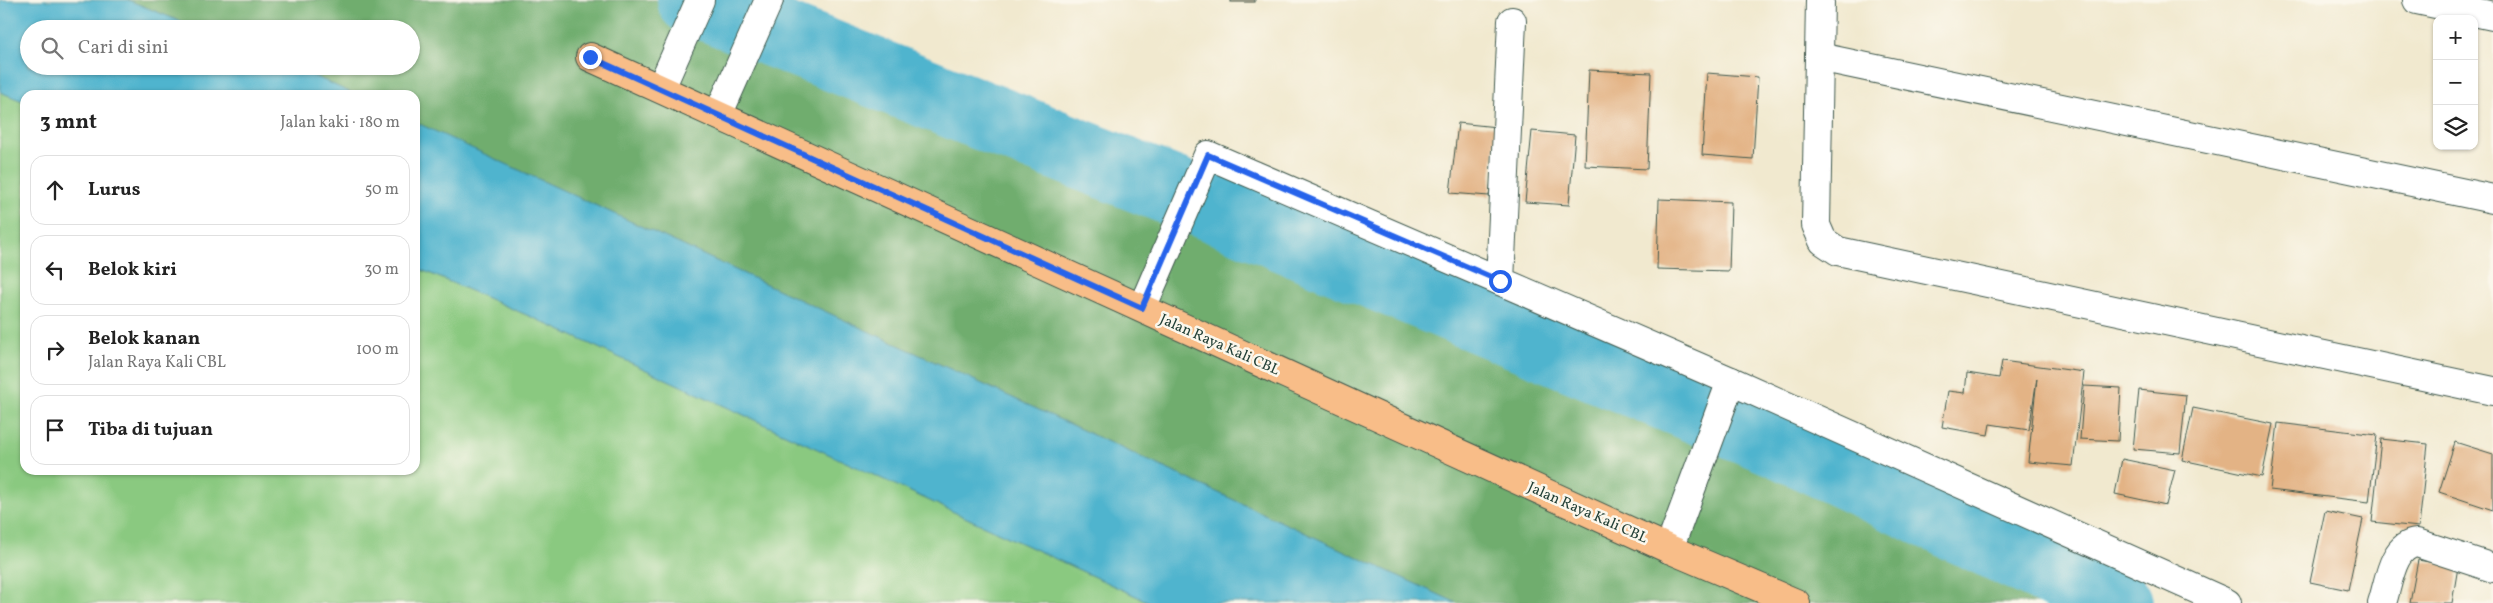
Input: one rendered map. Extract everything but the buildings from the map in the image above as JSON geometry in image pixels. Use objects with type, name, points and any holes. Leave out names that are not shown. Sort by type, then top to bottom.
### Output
[{"type":"main road","name":"Jalan Raya Kali CBL","points":[[590,57],[1669,549],[1796,603]]},
{"type":"street","points":[[660,88],[700,0]]},
{"type":"street","points":[[718,115],[769,0]]},
{"type":"street","points":[[1820,0],[1816,225],[1823,241],[1838,250],[2493,391]]},
{"type":"street","points":[[2417,0],[2493,16]]},
{"type":"street","points":[[1500,281],[1512,21]]},
{"type":"street","points":[[1819,57],[2493,199]]},
{"type":"street","points":[[1142,308],[1208,155],[1500,281],[1728,389],[2227,603]]},
{"type":"street","points":[[1669,549],[1728,389]]},
{"type":"street","points":[[2382,603],[2400,550],[2408,544],[2417,543],[2493,568]]},
{"type":"green space","points":[[128,0],[700,0],[2072,603],[1457,603],[420,124],[420,90],[345,90],[312,75],[420,75],[420,20],[177,20]]},
{"type":"green space","points":[[0,92],[20,100],[20,475],[420,475],[420,269],[536,319],[1151,603],[0,603]]},
{"type":"water","points":[[0,0],[128,0],[177,20],[20,20],[20,75],[312,75],[345,90],[20,90],[20,100],[0,92]]},
{"type":"water","points":[[420,124],[1457,603],[1151,603],[536,319],[420,269]]},
{"type":"waterway","points":[[692,0],[1208,205],[1782,444],[2118,603]]},
{"type":"route","points":[[590,57],[1142,308],[1208,155],[1306,199],[1500,281]]}]
